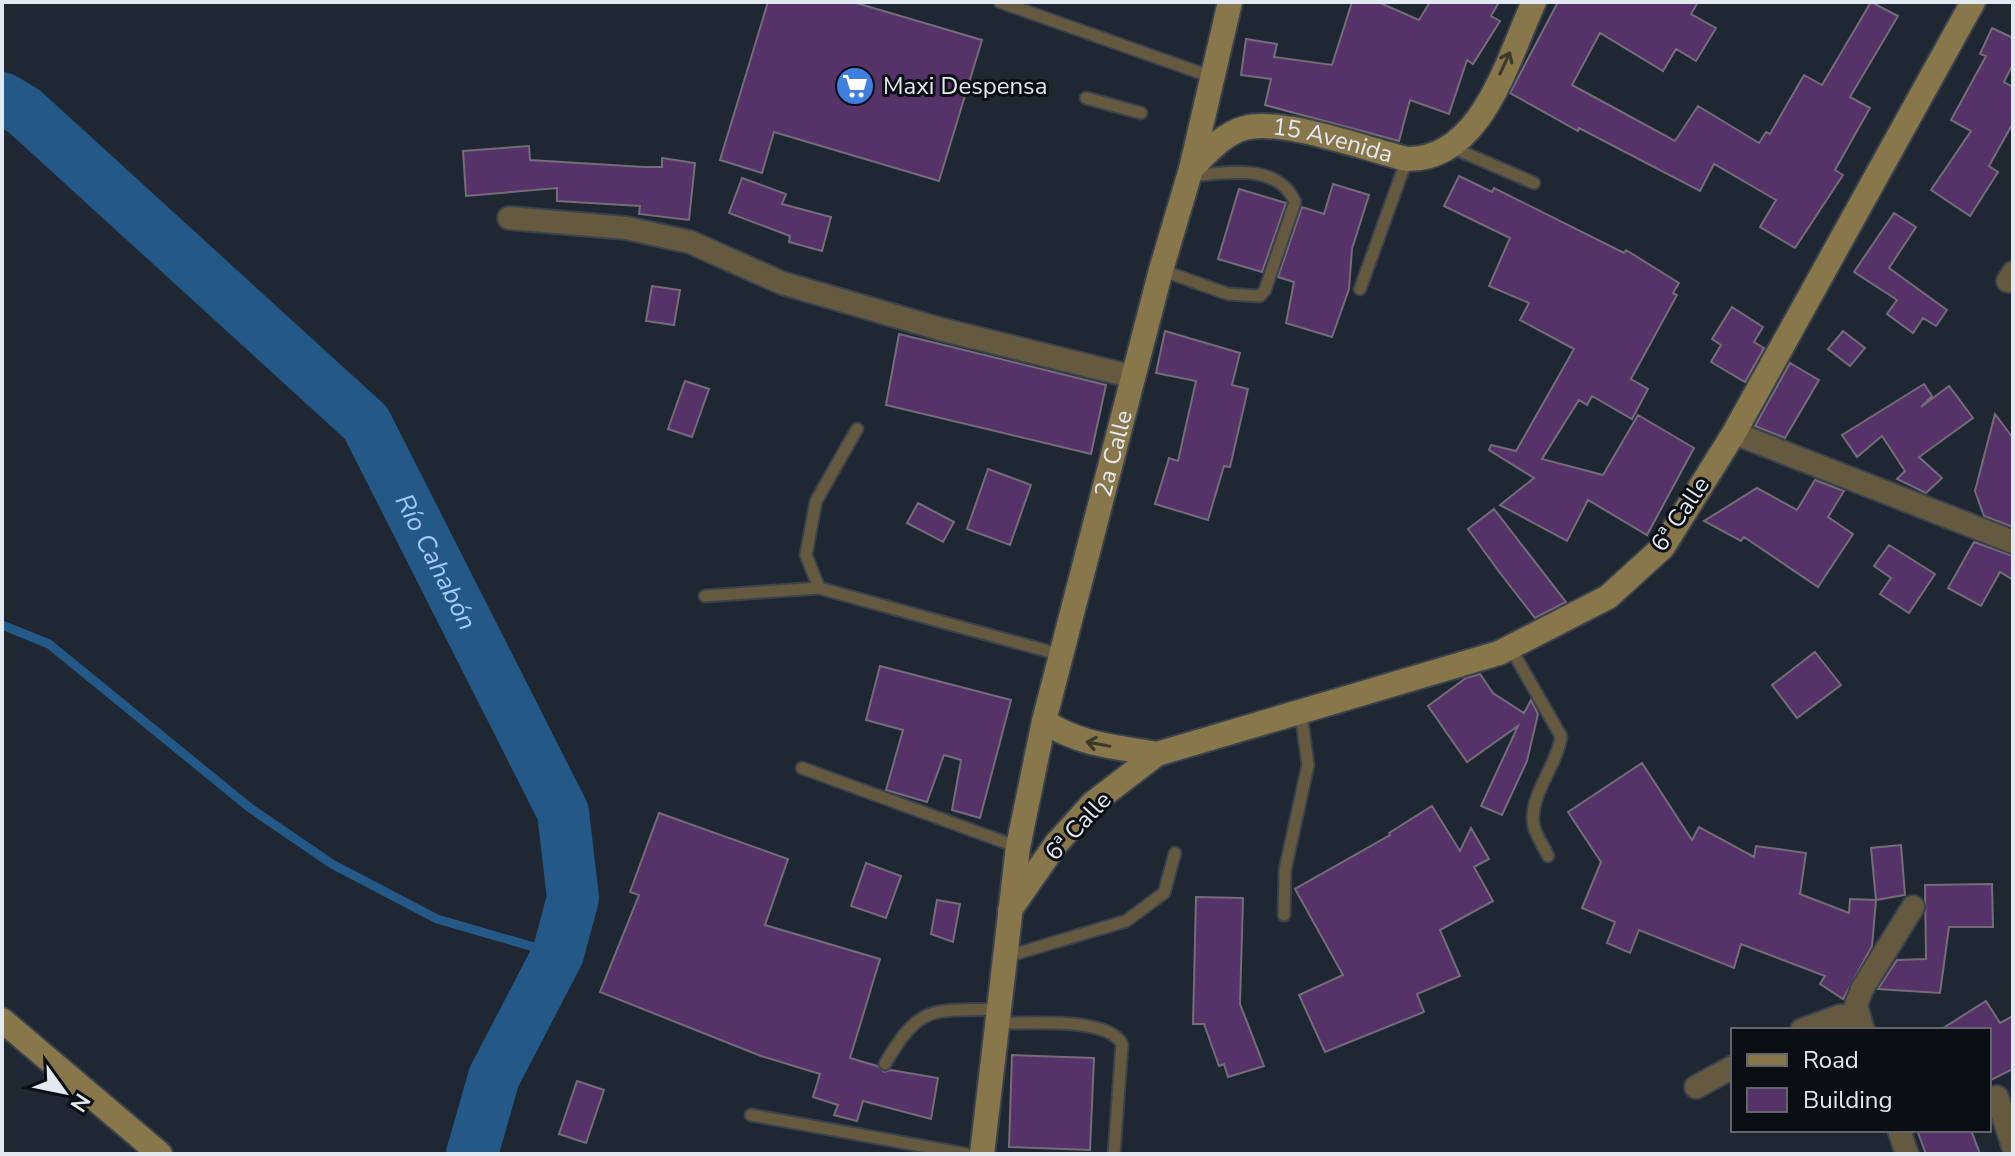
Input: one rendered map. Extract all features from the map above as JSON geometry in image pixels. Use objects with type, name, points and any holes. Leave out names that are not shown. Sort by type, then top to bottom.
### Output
[{"type":"main road","name":"2a Calle","points":[[987,1148],[998,1016],[1018,847],[1044,721],[1161,270],[1190,173],[1230,2]]},
{"type":"main road","name":"15 Avenida","points":[[1190,173],[1223,139],[1242,128],[1271,125],[1407,159],[1428,159],[1453,148],[1477,124],[1534,2]]},
{"type":"main road","name":"6ª Calle","points":[[1010,910],[1056,844],[1093,803],[1157,754],[1301,714],[1510,647],[1608,597],[1663,547],[1734,433],[1973,2]]},
{"type":"main road","name":"6ª Calle","points":[[1044,721],[1065,736],[1092,744],[1157,754]]},
{"type":"main road","points":[[2,1020],[160,1154]]},
{"type":"street","points":[[509,218],[626,228],[690,242],[782,283],[940,329],[1134,377]]},
{"type":"street","points":[[1734,433],[2013,542]]},
{"type":"street","points":[[1861,1024],[1856,1005],[1862,989],[1913,907]]},
{"type":"street","points":[[1807,1028],[1840,1016],[1861,1024]]},
{"type":"street","points":[[1696,1087],[1731,1068]]},
{"type":"street","points":[[1997,1097],[2013,1146]]},
{"type":"street","points":[[1900,1132],[1907,1154]]},
{"type":"lane","points":[[1000,2],[1213,77]]},
{"type":"lane","points":[[1086,98],[1141,113]]},
{"type":"lane","points":[[1453,148],[1534,183]]},
{"type":"lane","points":[[1360,289],[1407,159]]},
{"type":"lane","points":[[1161,270],[1228,294],[1260,296],[1265,290],[1295,202],[1288,186],[1271,176],[1190,173]]},
{"type":"lane","points":[[819,588],[806,555],[816,501],[857,429]]},
{"type":"lane","points":[[705,596],[819,588],[1062,655]]},
{"type":"lane","points":[[1510,647],[1561,736],[1559,750],[1536,803],[1534,825],[1548,856]]},
{"type":"lane","points":[[1284,915],[1285,870],[1308,765],[1301,714]]},
{"type":"lane","points":[[802,768],[1018,847]]},
{"type":"lane","points":[[1005,957],[1126,921],[1164,893],[1175,853]]},
{"type":"lane","points":[[885,1064],[905,1029],[925,1013],[998,1016],[1108,1030],[1117,1035],[1122,1044],[1114,1154]]},
{"type":"lane","points":[[751,1115],[966,1154]]},
{"type":"building","name":"Maxi Despensa","points":[[768,2],[853,2],[982,40],[939,181],[774,132],[762,173],[720,160]]},
{"type":"building","points":[[1352,2],[1378,2],[1419,20],[1430,2],[1499,2],[1491,16],[1500,21],[1473,64],[1467,60],[1449,114],[1410,100],[1399,141],[1265,105],[1271,79],[1241,75],[1246,39],[1277,44],[1274,57],[1332,65]]},
{"type":"building","points":[[1558,2],[1698,2],[1691,14],[1716,28],[1696,61],[1676,49],[1663,71],[1600,33],[1572,85],[1675,141],[1698,106],[1759,143],[1766,132],[1770,134],[1804,75],[1822,85],[1871,2],[1898,16],[1850,97],[1870,108],[1835,170],[1843,175],[1795,248],[1760,227],[1776,200],[1714,164],[1700,191],[1579,128],[1578,131],[1510,93]]},
{"type":"building","points":[[1992,28],[2013,38],[2013,64],[2004,82],[2013,87],[2013,123],[1989,166],[1998,172],[1970,216],[1931,190],[1971,131],[1951,120],[1986,56],[1980,54]]},
{"type":"building","points":[[529,146],[530,160],[644,167],[662,167],[662,158],[695,163],[689,220],[639,214],[640,206],[557,201],[557,188],[466,196],[463,151]]},
{"type":"building","points":[[1459,176],[1492,192],[1494,188],[1624,253],[1626,250],[1679,283],[1673,293],[1677,295],[1631,379],[1648,389],[1632,419],[1592,396],[1587,405],[1579,400],[1542,459],[1603,475],[1638,415],[1694,448],[1647,535],[1588,500],[1567,541],[1500,505],[1534,478],[1489,450],[1491,445],[1516,451],[1574,349],[1520,320],[1529,303],[1489,286],[1510,238],[1444,206]]},
{"type":"building","points":[[742,178],[786,194],[782,204],[831,217],[822,251],[789,242],[790,236],[729,213]]},
{"type":"building","points":[[1333,184],[1369,195],[1352,249],[1349,289],[1332,337],[1286,323],[1294,282],[1278,277],[1302,207],[1324,214]]},
{"type":"building","points":[[1239,189],[1286,203],[1262,272],[1218,259]]},
{"type":"building","points":[[1894,213],[1916,227],[1889,268],[1947,310],[1936,326],[1923,318],[1913,333],[1887,314],[1897,300],[1854,272]]},
{"type":"building","points":[[652,286],[680,290],[674,325],[646,321]]},
{"type":"building","points":[[1732,307],[1763,327],[1754,342],[1764,348],[1745,382],[1711,362],[1721,345],[1712,339]]},
{"type":"building","points":[[1165,331],[1240,353],[1232,385],[1248,389],[1230,467],[1224,466],[1208,520],[1155,504],[1169,458],[1178,461],[1196,381],[1156,373]]},
{"type":"building","points":[[1843,331],[1865,348],[1850,366],[1828,349]]},
{"type":"building","points":[[899,334],[1106,385],[1091,454],[886,405]]},
{"type":"building","points":[[1790,363],[1819,380],[1785,438],[1755,426]]},
{"type":"building","points":[[685,381],[709,389],[692,437],[668,429]]},
{"type":"building","points":[[1924,384],[1932,396],[1921,407],[1949,386],[1973,418],[1919,457],[1942,478],[1926,493],[1897,479],[1905,471],[1882,436],[1857,457],[1842,435]]},
{"type":"building","points":[[1995,414],[2013,438],[2013,527],[1984,516],[1975,491]]},
{"type":"building","points":[[988,469],[1031,485],[1010,545],[967,529]]},
{"type":"building","points":[[1815,480],[1844,491],[1828,517],[1853,534],[1818,587],[1744,537],[1741,541],[1704,521],[1757,488],[1797,510]]},
{"type":"building","points":[[918,503],[954,522],[943,542],[907,523]]},
{"type":"building","points":[[1494,509],[1566,602],[1535,618],[1500,573],[1468,529]]},
{"type":"building","points":[[1974,542],[2013,556],[2013,580],[2000,572],[1981,606],[1948,588]]},
{"type":"building","points":[[1889,545],[1935,574],[1909,613],[1880,594],[1891,578],[1874,566]]},
{"type":"building","points":[[1815,652],[1841,685],[1797,718],[1772,685]]},
{"type":"building","points":[[880,666],[1011,700],[980,818],[952,810],[961,760],[944,755],[927,802],[886,790],[903,730],[866,720]]},
{"type":"building","points":[[1480,674],[1493,693],[1524,713],[1531,700],[1538,714],[1527,761],[1502,815],[1481,806],[1518,726],[1467,762],[1428,706],[1466,678]]},
{"type":"building","points":[[1642,763],[1692,840],[1699,827],[1754,857],[1756,846],[1806,853],[1800,894],[1849,913],[1850,899],[1876,900],[1872,946],[1843,999],[1820,984],[1825,976],[1741,944],[1734,968],[1639,930],[1630,953],[1607,943],[1615,922],[1582,908],[1601,862],[1568,812]]},
{"type":"building","points":[[1432,806],[1460,851],[1471,828],[1489,859],[1474,867],[1493,901],[1440,930],[1460,976],[1417,994],[1424,1012],[1325,1052],[1299,995],[1343,975],[1295,889],[1390,835]]},
{"type":"building","points":[[659,813],[788,859],[765,925],[880,959],[850,1058],[877,1066],[884,1072],[891,1070],[938,1078],[931,1119],[863,1101],[857,1121],[834,1115],[838,1105],[813,1097],[820,1074],[761,1056],[600,992],[639,895],[630,892]]},
{"type":"building","points":[[1901,845],[1905,895],[1876,900],[1871,848]]},
{"type":"building","points":[[866,863],[901,876],[886,918],[851,906]]},
{"type":"building","points":[[1992,884],[1993,927],[1949,927],[1940,993],[1878,989],[1897,960],[1926,959],[1925,885]]},
{"type":"building","points":[[1196,897],[1243,898],[1240,1004],[1264,1066],[1228,1077],[1224,1064],[1219,1066],[1204,1024],[1193,1024]]},
{"type":"building","points":[[937,900],[960,904],[953,942],[931,934]]},
{"type":"building","points":[[1986,1001],[2000,1023],[2013,1016],[2013,1069],[1991,1080],[1991,1028],[1943,1028]]},
{"type":"building","points":[[1012,1055],[1094,1058],[1090,1150],[1009,1147]]},
{"type":"building","points":[[577,1081],[604,1090],[586,1143],[559,1134]]},
{"type":"building","points":[[1918,1132],[1972,1132],[1980,1154],[1926,1154]]},
{"type":"waterway","name":"Río Cahabón","points":[[2,98],[24,111],[366,423],[563,812],[573,898],[558,954],[494,1077],[472,1154]]},
{"type":"waterway","points":[[2,625],[49,644],[250,808],[332,864],[437,919],[558,954]]},
{"type":"place","name":"Maxi Despensa","points":[[855,86]]}]
